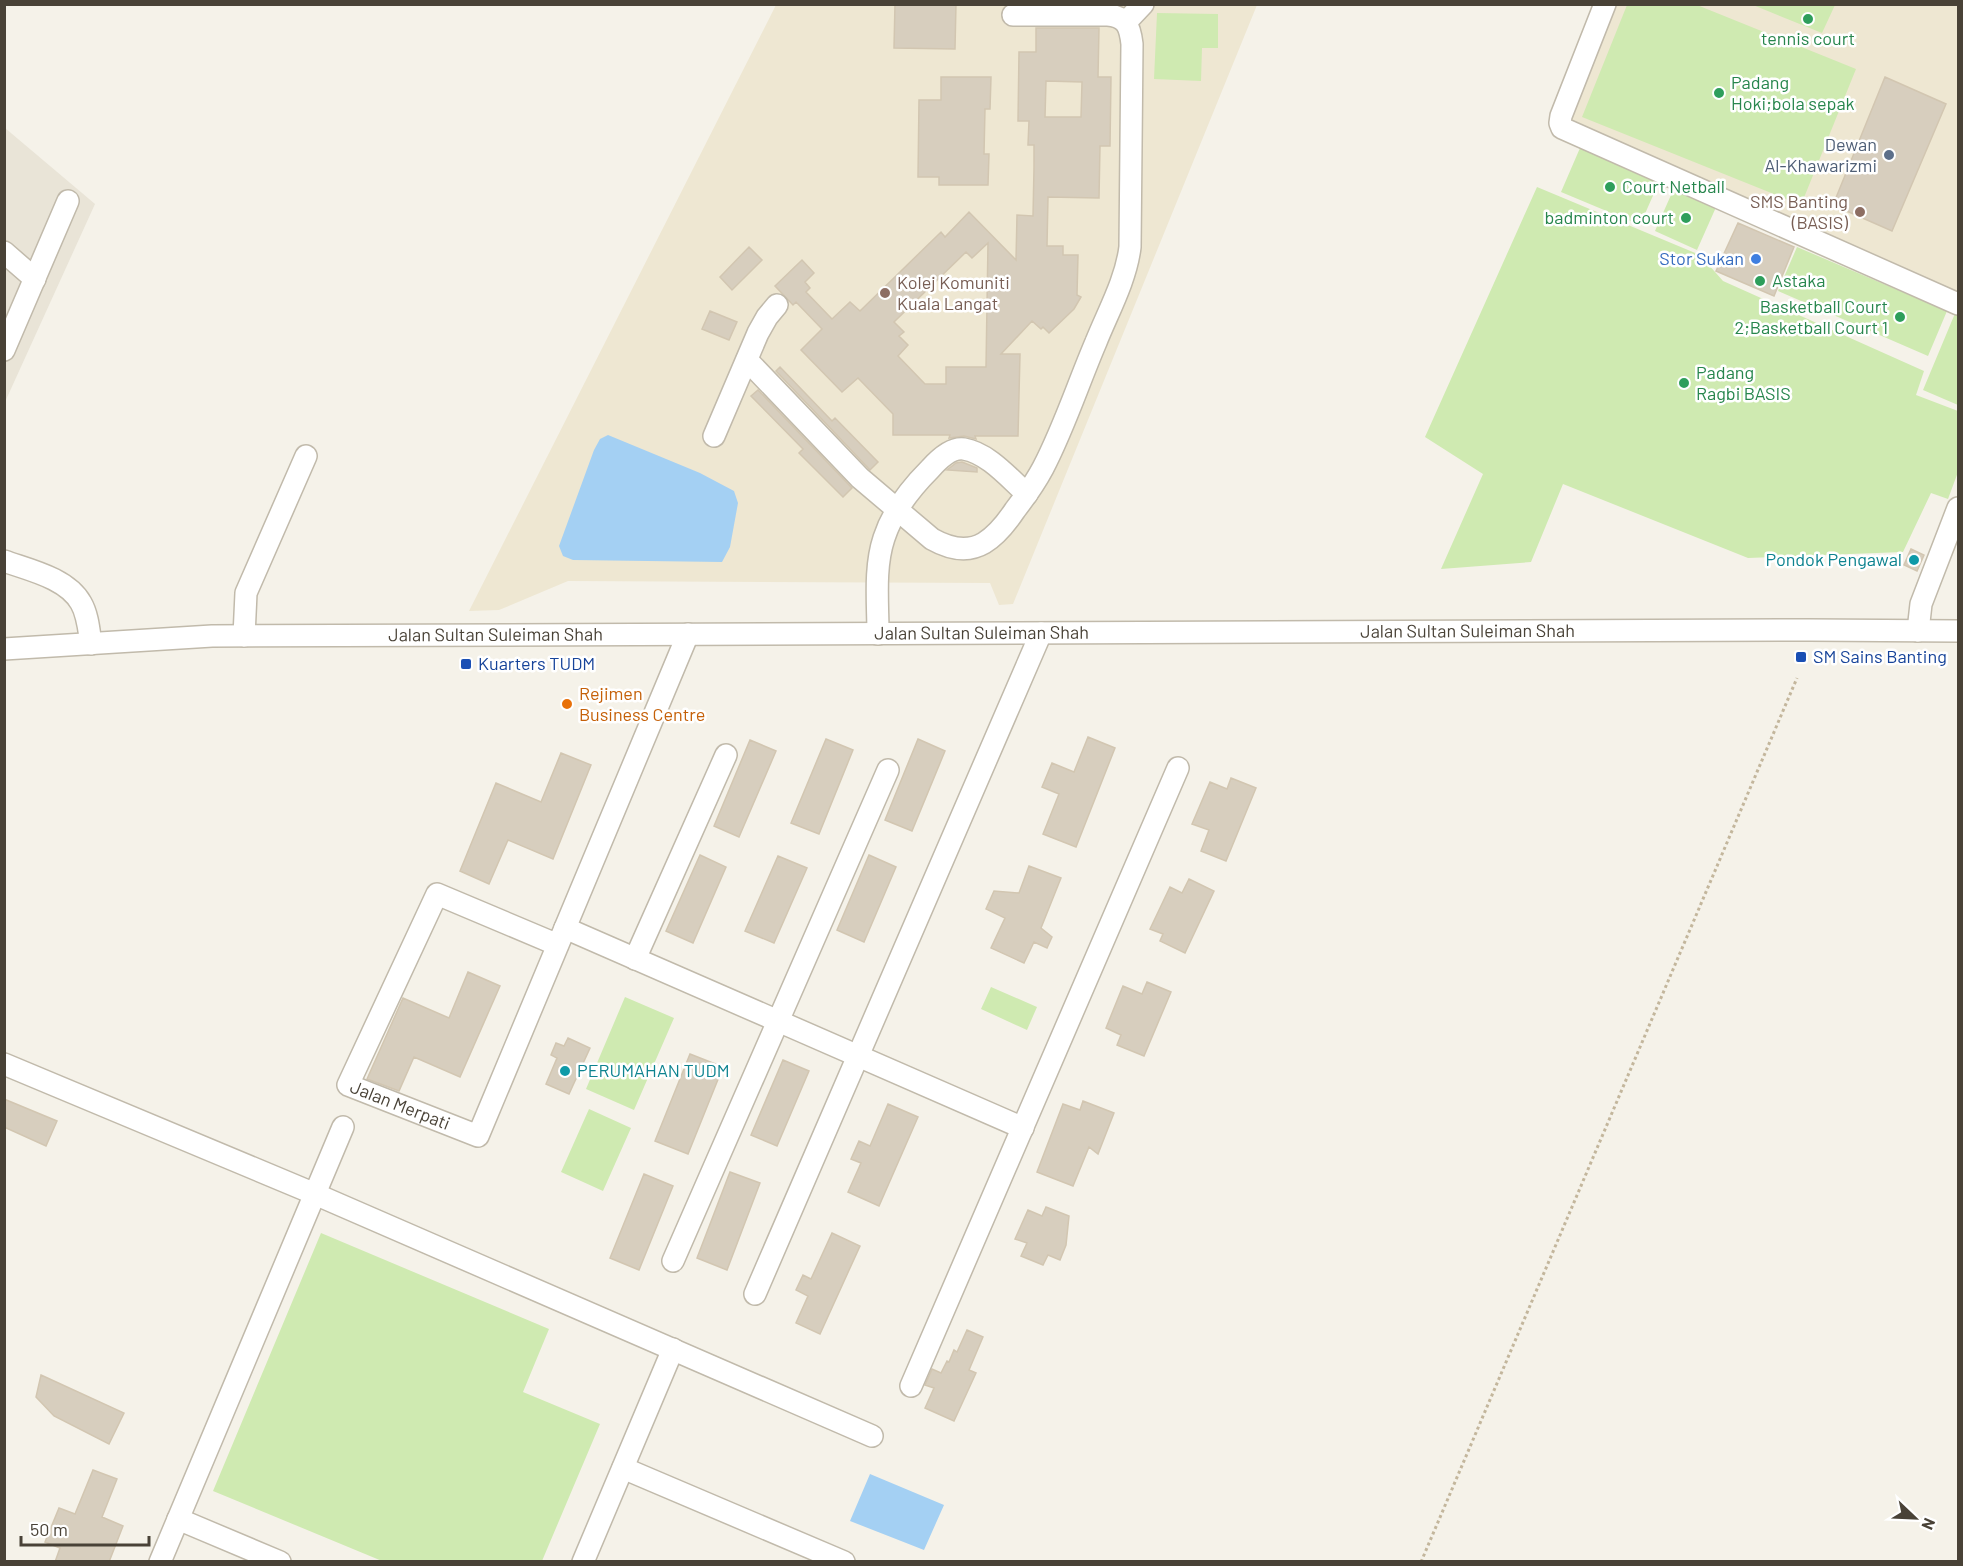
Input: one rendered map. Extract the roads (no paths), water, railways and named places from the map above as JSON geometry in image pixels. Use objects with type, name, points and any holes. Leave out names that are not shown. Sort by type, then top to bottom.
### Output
[{"type":"street","points":[[1126,22],[1143,4]]},
{"type":"street","points":[[1605,4],[1561,116],[1562,128],[1959,304]]},
{"type":"street","points":[[747,360],[860,478],[932,539],[943,545],[962,549],[983,544],[1006,522],[1027,494],[1049,455],[1129,256],[1131,32],[1126,22],[1117,16],[1014,15]]},
{"type":"street","points":[[4,350],[69,201]]},
{"type":"street","points":[[4,252],[35,279]]},
{"type":"street","points":[[714,436],[767,317],[777,305]]},
{"type":"street","points":[[878,634],[880,555],[884,537],[910,491],[939,460],[960,448],[979,454],[1027,494]]},
{"type":"street","points":[[244,636],[246,593],[306,456]]},
{"type":"street","points":[[1918,631],[1921,604],[1959,508]]},
{"type":"street","points":[[4,561],[56,581],[75,595],[82,603],[86,615],[91,644]]},
{"type":"street","name":"Jalan Sultan Suleiman Shah","points":[[4,650],[212,636],[1959,631]]},
{"type":"street","points":[[755,1294],[1041,633]]},
{"type":"street","name":"Jalan Merpati","points":[[561,936],[437,894],[348,1085],[478,1136],[688,634]]},
{"type":"street","points":[[635,959],[726,755]]},
{"type":"street","points":[[911,1386],[1178,768]]},
{"type":"street","points":[[673,1261],[888,770]]},
{"type":"street","points":[[561,936],[635,959],[1023,1128]]},
{"type":"street","points":[[4,1064],[315,1194],[872,1436]]},
{"type":"street","points":[[160,1562],[343,1127]]},
{"type":"street","points":[[583,1562],[673,1349]]},
{"type":"street","points":[[623,1468],[844,1562]]},
{"type":"street","points":[[178,1519],[280,1562]]},
{"type":"water","points":[[608,435],[700,473],[734,491],[738,503],[730,547],[722,562],[573,560],[563,556],[559,546],[594,450],[600,439]]},
{"type":"water","points":[[870,1474],[944,1505],[924,1550],[850,1521]]},
{"type":"place","name":"tennis court","points":[[1808,19]]},
{"type":"place","name":"Padang Hoki;bola sepak","points":[[1719,93]]},
{"type":"place","name":"Dewan Al-Khawarizmi","points":[[1889,155]]},
{"type":"place","name":"Court Netball","points":[[1610,187]]},
{"type":"place","name":"SMS Banting (BASIS)","points":[[1860,212]]},
{"type":"place","name":"badminton court","points":[[1686,218]]},
{"type":"place","name":"Stor Sukan","points":[[1756,259]]},
{"type":"place","name":"Astaka","points":[[1760,281]]},
{"type":"place","name":"Kolej Komuniti Kuala Langat","points":[[885,293]]},
{"type":"place","name":"Basketball Court 2;Basketball Court 1","points":[[1900,317]]},
{"type":"place","name":"Padang Ragbi BASIS","points":[[1684,383]]},
{"type":"place","name":"Pondok Pengawal","points":[[1914,560]]},
{"type":"place","name":"SM Sains Banting","points":[[1801,657]]},
{"type":"place","name":"Kuarters TUDM","points":[[466,664]]},
{"type":"place","name":"Rejimen Business Centre","points":[[567,704]]},
{"type":"place","name":"PERUMAHAN TUDM","points":[[565,1071]]}]
